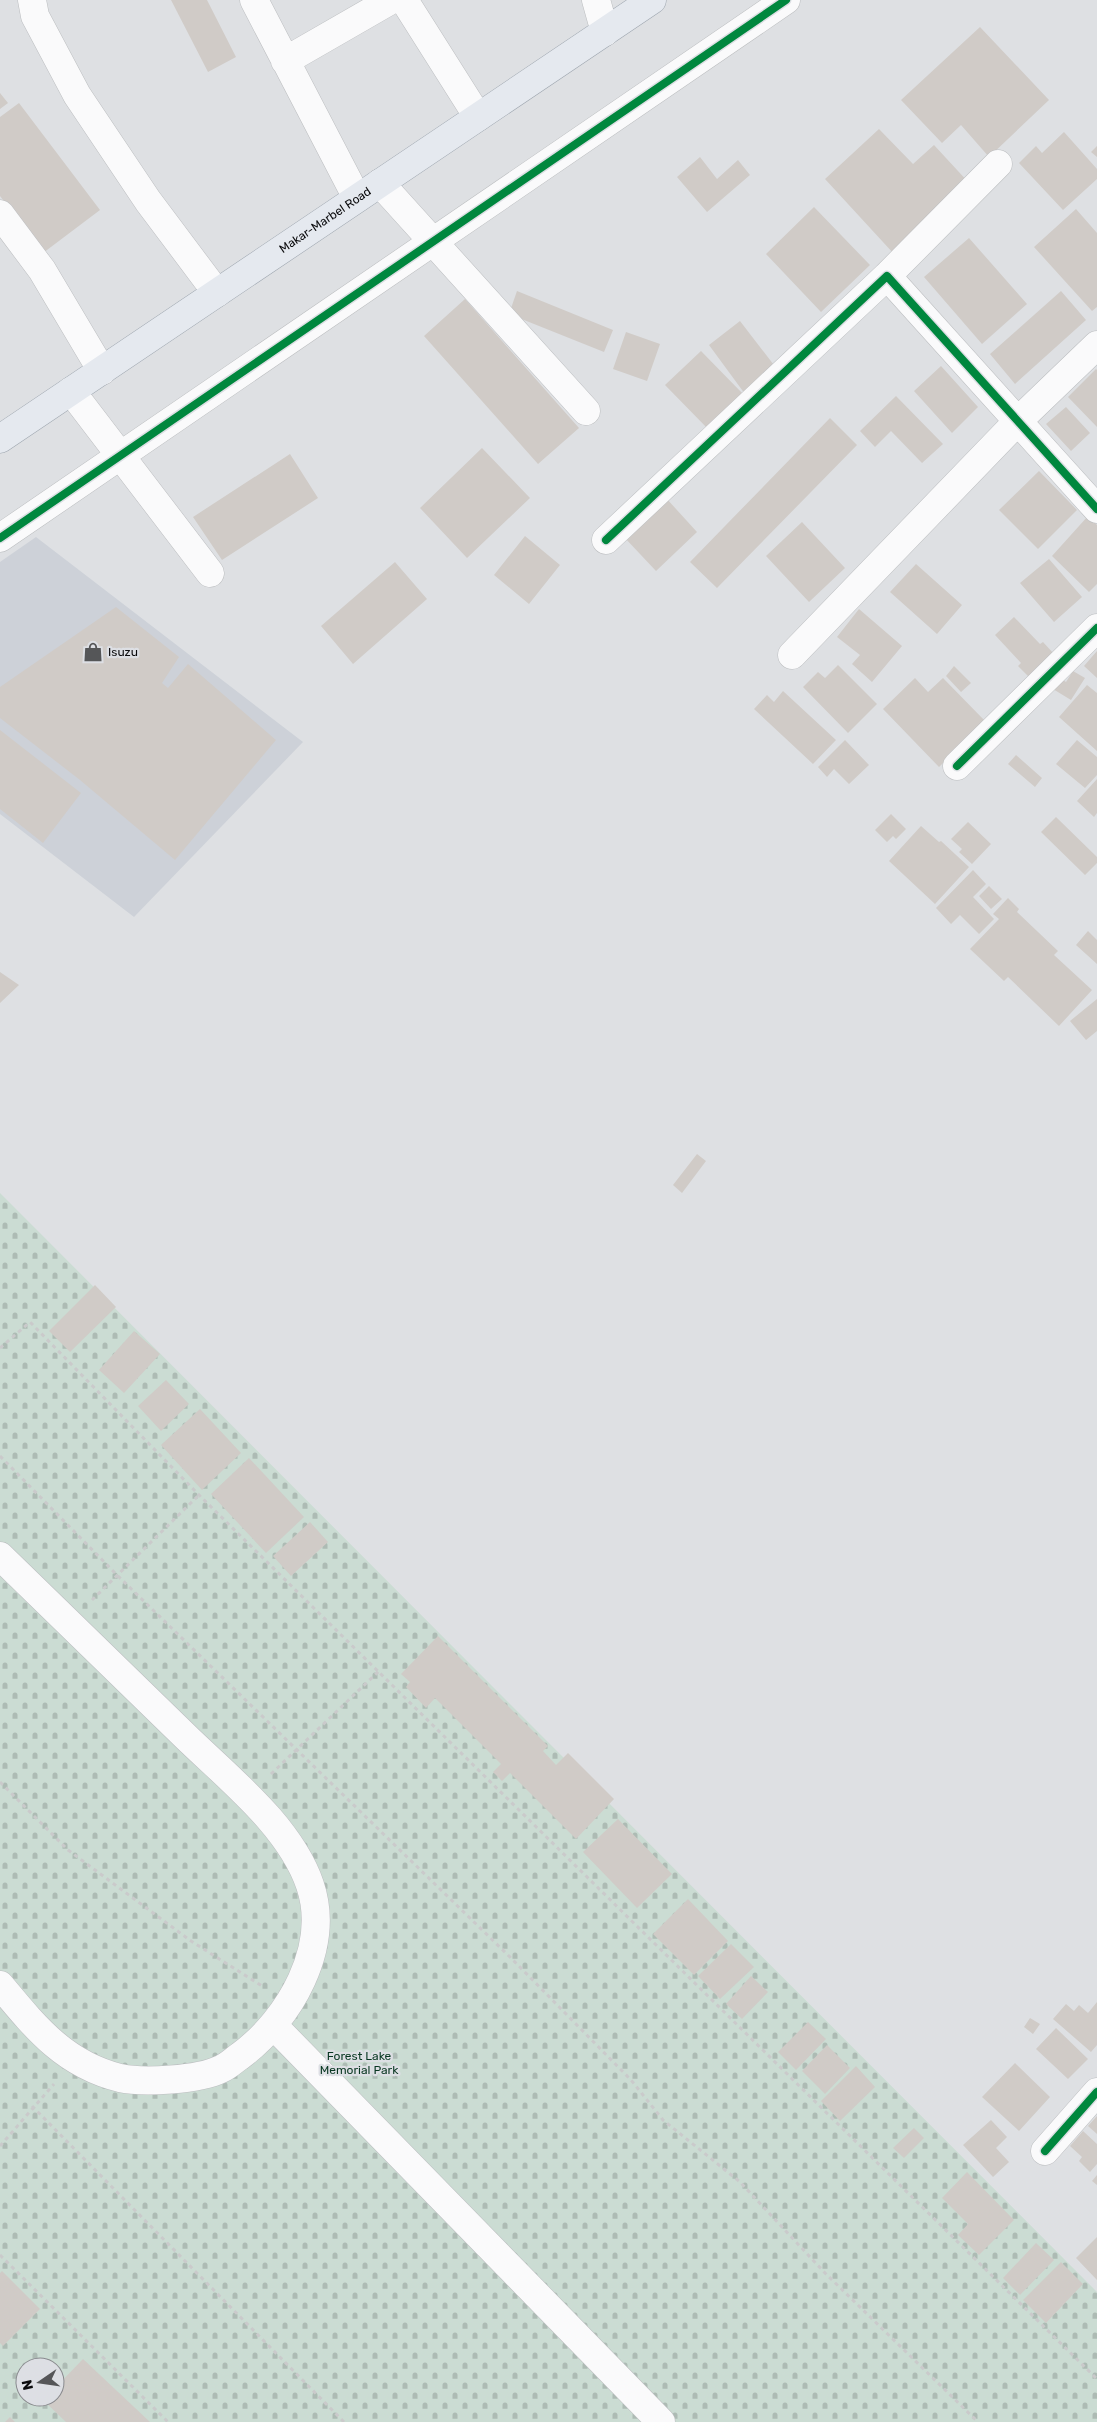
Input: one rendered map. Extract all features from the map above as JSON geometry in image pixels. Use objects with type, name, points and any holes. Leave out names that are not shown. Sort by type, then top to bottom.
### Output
[{"type":"main road","name":"Makar-Marbel Road","points":[[0,439],[652,0]]},
{"type":"street","points":[[32,0],[35,16],[77,95],[148,202],[217,293]]},
{"type":"street","points":[[254,0],[357,198]]},
{"type":"street","points":[[285,62],[391,0]]},
{"type":"street","points":[[404,0],[478,117]]},
{"type":"street","points":[[596,0],[605,32]]},
{"type":"street","points":[[0,538],[786,0]]},
{"type":"street","points":[[606,540],[887,276],[998,164]]},
{"type":"street","points":[[380,183],[586,410]]},
{"type":"street","points":[[0,214],[42,270],[102,371]]},
{"type":"street","points":[[887,276],[1097,509]]},
{"type":"street","points":[[792,654],[1017,422],[1097,345]]},
{"type":"street","points":[[71,391],[210,572]]},
{"type":"street","points":[[957,766],[1097,628]]},
{"type":"street","points":[[0,1556],[248,1797],[288,1841],[300,1860],[310,1886],[317,1916],[313,1946],[290,2003],[273,2025],[253,2046],[221,2070],[176,2080],[121,2078],[77,2061],[42,2035],[0,1985]]},
{"type":"street","points":[[273,2025],[661,2422]]},
{"type":"street","points":[[1045,2151],[1097,2092]]},
{"type":"path","points":[[0,1348],[30,1322],[199,1495],[1097,2380]]},
{"type":"path","points":[[0,1456],[118,1576],[511,1958],[618,2066],[663,2120],[740,2182],[825,2273],[978,2422]]},
{"type":"path","points":[[68,1623],[199,1495]]},
{"type":"path","points":[[248,1797],[378,1672]]},
{"type":"path","points":[[0,1782],[68,1850],[192,1942],[290,2003]]},
{"type":"path","points":[[0,2146],[32,2106],[77,2061]]},
{"type":"path","points":[[32,2106],[344,2422]]},
{"type":"path","points":[[0,2255],[168,2422]]},
{"type":"shaded area","name":"Isuzu","points":[[36,537],[303,742],[134,917],[0,814],[0,562]]},
{"type":"green space","name":"Forest Lake Memorial Park","points":[[0,1193],[1097,2292],[1097,2422],[0,2422]]},
{"type":"building","points":[[171,0],[207,0],[236,57],[208,72]]},
{"type":"building","points":[[980,27],[1049,100],[989,157],[961,125],[942,143],[901,100]]},
{"type":"building","points":[[0,93],[8,103],[0,109]]},
{"type":"building","points":[[19,103],[100,210],[43,253],[0,196],[0,117]]},
{"type":"building","points":[[879,129],[913,164],[934,145],[970,184],[894,254],[825,179]]},
{"type":"building","points":[[1064,132],[1097,169],[1097,179],[1063,210],[1019,163],[1036,146],[1042,153]]},
{"type":"building","points":[[1097,146],[1097,157],[1091,152]]},
{"type":"building","points":[[700,157],[717,179],[738,160],[750,175],[707,212],[677,177]]},
{"type":"building","points":[[814,207],[870,265],[821,312],[766,254]]},
{"type":"building","points":[[1076,209],[1097,233],[1097,307],[1092,311],[1034,247]]},
{"type":"building","points":[[969,238],[1027,304],[982,344],[924,277]]},
{"type":"building","points":[[517,291],[613,330],[604,352],[509,314]]},
{"type":"building","points":[[1061,291],[1086,320],[1015,384],[990,354]]},
{"type":"building","points":[[465,299],[579,428],[538,464],[424,336]]},
{"type":"building","points":[[740,321],[777,369],[745,394],[709,345]]},
{"type":"building","points":[[626,332],[660,344],[647,381],[613,369]]},
{"type":"building","points":[[701,351],[743,394],[708,429],[665,385]]},
{"type":"building","points":[[941,366],[978,407],[952,433],[914,391]]},
{"type":"building","points":[[1097,370],[1097,427],[1068,397]]},
{"type":"building","points":[[896,396],[943,444],[922,463],[891,431],[875,447],[860,431]]},
{"type":"building","points":[[1066,407],[1090,433],[1071,451],[1046,424]]},
{"type":"building","points":[[830,418],[857,445],[717,588],[690,562]]},
{"type":"building","points":[[482,448],[530,498],[467,558],[420,508]]},
{"type":"building","points":[[290,454],[318,498],[222,560],[193,517]]},
{"type":"building","points":[[1039,471],[1077,510],[1038,549],[999,510]]},
{"type":"building","points":[[666,498],[697,532],[656,571],[624,537]]},
{"type":"building","points":[[1088,516],[1097,525],[1097,584],[1089,592],[1052,556]]},
{"type":"building","points":[[802,522],[845,568],[809,602],[766,556]]},
{"type":"building","points":[[525,536],[560,565],[529,604],[494,575]]},
{"type":"building","points":[[1049,559],[1082,597],[1054,622],[1020,583]]},
{"type":"building","points":[[395,562],[427,599],[353,664],[321,626]]},
{"type":"building","points":[[916,564],[962,605],[937,634],[890,592]]},
{"type":"building","points":[[116,607],[179,657],[162,683],[168,688],[188,664],[276,740],[175,860],[80,780],[0,718],[0,687]]},
{"type":"building","points":[[859,609],[902,646],[872,682],[852,664],[860,655],[837,637]]},
{"type":"building","points":[[1014,617],[1040,644],[1043,642],[1054,654],[1030,678],[1018,666],[1021,663],[995,635]]},
{"type":"building","points":[[1097,651],[1097,678],[1084,666]]},
{"type":"building","points":[[838,665],[877,704],[848,733],[803,687],[818,672],[825,678]]},
{"type":"building","points":[[954,666],[971,683],[961,692],[946,676]]},
{"type":"building","points":[[1073,671],[1085,678],[1071,700],[1048,686],[1056,675],[1066,682]]},
{"type":"building","points":[[915,678],[928,692],[943,678],[985,721],[939,767],[883,709]]},
{"type":"building","points":[[1087,685],[1097,693],[1097,751],[1059,717]]},
{"type":"building","points":[[783,691],[836,740],[813,764],[754,709],[767,695],[774,702]]},
{"type":"building","points":[[0,730],[81,793],[43,843],[0,809]]},
{"type":"building","points":[[845,740],[869,765],[849,784],[834,769],[827,777],[818,767]]},
{"type":"building","points":[[1077,740],[1097,757],[1097,775],[1085,788],[1056,764]]},
{"type":"building","points":[[1016,755],[1042,778],[1035,787],[1008,764]]},
{"type":"building","points":[[1097,779],[1097,813],[1094,817],[1077,801]]},
{"type":"building","points":[[891,814],[906,829],[896,839],[893,836],[887,842],[875,830]]},
{"type":"building","points":[[1056,817],[1097,857],[1097,863],[1085,875],[1041,832]]},
{"type":"building","points":[[968,822],[991,844],[972,864],[959,852],[962,849],[951,839]]},
{"type":"building","points":[[921,826],[939,842],[941,841],[969,867],[935,904],[889,861]]},
{"type":"building","points":[[973,870],[986,884],[973,897],[994,919],[979,934],[960,915],[951,924],[936,908]]},
{"type":"building","points":[[989,886],[1002,899],[991,909],[979,896]]},
{"type":"building","points":[[1008,898],[1019,909],[1017,912],[1058,951],[1054,955],[1092,990],[1059,1026],[1008,977],[1004,981],[970,949],[999,919],[993,914]]},
{"type":"building","points":[[1088,931],[1097,940],[1097,964],[1076,945]]},
{"type":"building","points":[[0,972],[19,985],[0,1003]]},
{"type":"building","points":[[1097,999],[1097,1031],[1086,1040],[1070,1021]]},
{"type":"building","points":[[697,1154],[706,1161],[682,1193],[673,1185]]},
{"type":"building","points":[[95,1285],[116,1307],[70,1352],[49,1331]]},
{"type":"building","points":[[134,1331],[160,1354],[124,1393],[99,1370]]},
{"type":"building","points":[[166,1380],[189,1404],[161,1431],[138,1406]]},
{"type":"building","points":[[200,1409],[241,1453],[202,1490],[161,1445]]},
{"type":"building","points":[[249,1458],[304,1517],[266,1553],[211,1494]]},
{"type":"building","points":[[310,1522],[328,1542],[291,1576],[273,1556]]},
{"type":"building","points":[[438,1636],[548,1746],[543,1751],[556,1765],[568,1753],[614,1799],[576,1839],[510,1773],[502,1781],[493,1772],[501,1764],[435,1698],[426,1708],[406,1687],[410,1682],[401,1674]]},
{"type":"building","points":[[618,1819],[672,1874],[637,1908],[583,1852]]},
{"type":"building","points":[[688,1899],[728,1941],[694,1975],[653,1934]]},
{"type":"building","points":[[731,1944],[754,1967],[720,1999],[698,1976]]},
{"type":"building","points":[[751,1976],[768,1992],[742,2019],[726,2004]]},
{"type":"building","points":[[1097,2002],[1097,2045],[1091,2052],[1053,2019],[1066,2004],[1074,2011],[1079,2005],[1088,2013]]},
{"type":"building","points":[[1030,2018],[1040,2024],[1033,2034],[1024,2027]]},
{"type":"building","points":[[808,2022],[826,2039],[796,2070],[778,2052]]},
{"type":"building","points":[[1056,2028],[1088,2059],[1068,2079],[1036,2049]]},
{"type":"building","points":[[827,2045],[850,2068],[825,2094],[802,2071]]},
{"type":"building","points":[[1015,2063],[1050,2097],[1019,2131],[982,2097]]},
{"type":"building","points":[[856,2066],[875,2087],[840,2121],[821,2101]]},
{"type":"building","points":[[1097,2116],[1097,2134],[1088,2126]]},
{"type":"building","points":[[991,2120],[1007,2137],[996,2148],[1009,2162],[993,2177],[963,2145]]},
{"type":"building","points":[[914,2128],[924,2138],[904,2158],[893,2148]]},
{"type":"building","points":[[1083,2131],[1097,2144],[1097,2164],[1090,2172],[1079,2161],[1082,2157],[1070,2146]]},
{"type":"building","points":[[967,2172],[1014,2220],[979,2255],[958,2235],[968,2224],[942,2198]]},
{"type":"building","points":[[1097,2175],[1097,2185],[1092,2181]]},
{"type":"building","points":[[1097,2237],[1097,2280],[1076,2258]]},
{"type":"building","points":[[1036,2243],[1054,2260],[1020,2295],[1003,2278]]},
{"type":"building","points":[[1061,2262],[1083,2284],[1046,2323],[1023,2300]]},
{"type":"building","points":[[2,2271],[40,2309],[3,2346],[0,2343],[0,2273]]},
{"type":"building","points":[[83,2359],[150,2422],[66,2422],[50,2407],[65,2407],[65,2378]]},
{"type":"building","points":[[10,2417],[15,2422],[5,2422]]},
{"type":"cycle path","points":[[0,538],[786,0]]},
{"type":"cycle path","points":[[606,540],[887,276],[1097,509]]},
{"type":"cycle path","points":[[957,766],[1097,628]]},
{"type":"cycle path","points":[[1045,2151],[1097,2092]]},
{"type":"place","name":"Isuzu","points":[[93,652]]}]
